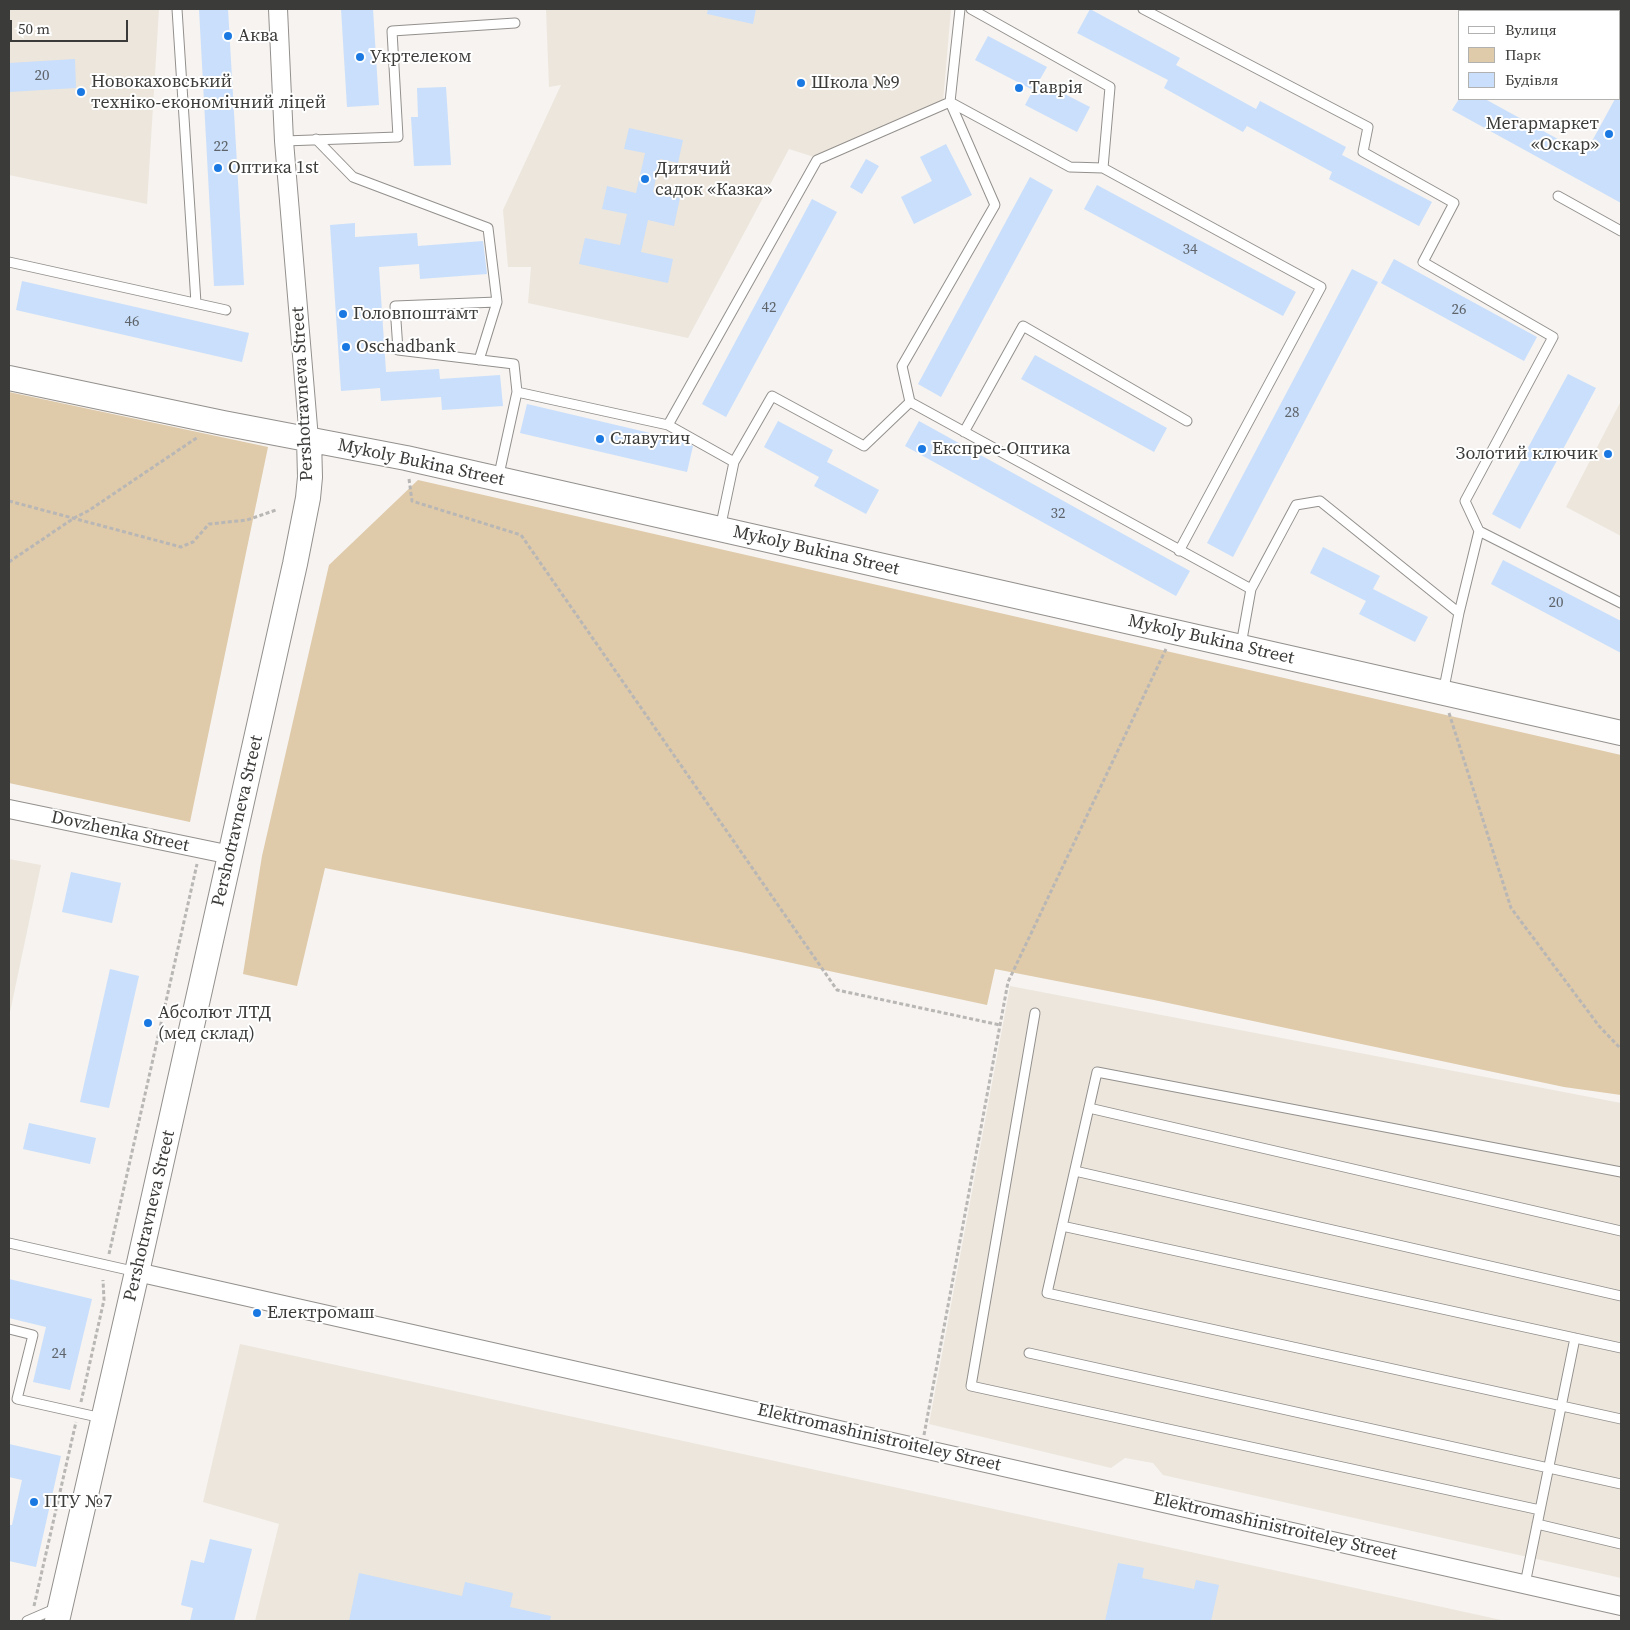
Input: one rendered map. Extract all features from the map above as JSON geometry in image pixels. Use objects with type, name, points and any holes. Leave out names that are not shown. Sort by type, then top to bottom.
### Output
[{"type":"street","name":"Pershotravneva Street","points":[[58,1614],[138,1272],[308,498],[310,477],[309,439],[284,141],[278,9]]},
{"type":"street","name":"Mykoly Bukina Street","points":[[9,378],[223,423],[406,458],[1621,733]]},
{"type":"street","name":"Dovzhenka Street","points":[[9,809],[230,855]]},
{"type":"street","name":"Elektromashinistroiteley Street","points":[[138,1272],[1621,1606]]},
{"type":"lane","points":[[177,9],[196,303]]},
{"type":"lane","points":[[960,9],[950,102],[995,205],[902,366],[910,402],[1251,589]]},
{"type":"lane","points":[[971,9],[1110,87],[1103,168]]},
{"type":"lane","points":[[1143,9],[1368,127],[1363,152],[1454,203],[1422,262],[1553,337],[1465,501],[1479,531],[1621,603]]},
{"type":"lane","points":[[284,141],[398,137],[392,31],[515,23]]},
{"type":"lane","points":[[950,102],[1070,167],[1103,168],[1321,287],[1179,551]]},
{"type":"lane","points":[[668,425],[817,160],[950,102]]},
{"type":"lane","points":[[316,140],[353,177],[488,228],[497,302],[480,360]]},
{"type":"lane","points":[[1558,196],[1621,231]]},
{"type":"lane","points":[[9,262],[226,310]]},
{"type":"lane","points":[[497,302],[395,306],[398,350],[514,364],[517,392],[498,479]]},
{"type":"lane","points":[[964,432],[1023,326],[1187,421]]},
{"type":"lane","points":[[517,392],[668,425],[734,462]]},
{"type":"lane","points":[[720,529],[734,462],[772,396],[864,446],[910,402]]},
{"type":"lane","points":[[1241,647],[1251,589],[1296,505],[1320,501],[1459,613]]},
{"type":"lane","points":[[1443,693],[1459,613],[1479,531]]},
{"type":"lane","points":[[1034,1013],[971,1386],[1540,1510]]},
{"type":"lane","points":[[1621,1172],[1097,1072],[1047,1293],[1621,1419]]},
{"type":"lane","points":[[1089,1108],[1621,1230]]},
{"type":"lane","points":[[1075,1171],[1621,1296]]},
{"type":"lane","points":[[1062,1226],[1621,1348]]},
{"type":"lane","points":[[9,1243],[138,1272]]},
{"type":"lane","points":[[9,1329],[33,1335],[17,1399],[103,1419]]},
{"type":"lane","points":[[1524,1584],[1575,1338]]},
{"type":"lane","points":[[1029,1353],[1621,1484]]},
{"type":"lane","points":[[1537,1524],[1621,1544]]},
{"type":"lane","points":[[26,1621],[58,1614]]},
{"type":"path","points":[[9,562],[201,435]]},
{"type":"path","points":[[406,458],[412,501],[521,535],[837,990],[1000,1025]]},
{"type":"path","points":[[9,501],[181,547],[193,542],[209,524],[247,520],[276,510]]},
{"type":"path","points":[[1443,693],[1510,908],[1599,1026],[1621,1049]]},
{"type":"path","points":[[109,1255],[197,864]]},
{"type":"path","points":[[79,1407],[104,1300],[103,1280]]},
{"type":"path","points":[[32,1611],[77,1419]]},
{"type":"shaded area","name":"Новокаховський техніко-економічний ліцей","points":[[9,9],[159,9],[147,204],[9,175]]},
{"type":"shaded area","points":[[546,9],[951,9],[943,102],[814,157],[789,149],[688,338],[528,303],[531,267],[508,267],[503,210],[561,85],[549,87]]},
{"type":"shaded area","name":"Золотий ключик","points":[[1621,401],[1621,536],[1566,507]]},
{"type":"shaded area","points":[[9,859],[41,865],[9,1017]]},
{"type":"shaded area","points":[[1010,986],[1621,1103],[1621,1578],[1163,1475],[1153,1463],[1125,1458],[1111,1468],[929,1424]]},
{"type":"shaded area","points":[[240,1344],[1506,1621],[255,1621],[279,1524],[203,1502]]},
{"type":"green space","points":[[9,392],[268,447],[190,822],[9,783]]},
{"type":"green space","points":[[418,480],[1621,755],[1621,1095],[1564,1087],[1154,1000],[995,969],[987,1005],[741,952],[325,868],[297,986],[243,974],[262,856],[329,565]]},
{"type":"building","points":[[199,9],[228,9],[244,285],[214,286]]},
{"type":"building","name":"Укртелеком","points":[[341,9],[373,9],[379,105],[347,107]]},
{"type":"building","points":[[708,9],[756,9],[753,24],[707,14]]},
{"type":"building","points":[[1090,9],[1180,58],[1176,65],[1256,109],[1260,101],[1346,147],[1342,155],[1432,202],[1419,226],[1329,179],[1332,172],[1247,126],[1243,132],[1164,88],[1168,80],[1077,33]]},
{"type":"building","points":[[988,36],[1047,67],[1039,81],[1090,107],[1077,132],[1025,105],[1033,90],[975,60]]},
{"type":"building","points":[[75,59],[76,88],[9,92],[9,63]]},
{"type":"building","points":[[446,87],[451,165],[414,166],[411,117],[418,117],[417,88]]},
{"type":"building","points":[[1621,88],[1621,203],[1452,110],[1458,100],[1487,100],[1585,154],[1614,100],[1620,100]]},
{"type":"building","points":[[629,128],[683,140],[678,163],[660,159],[653,192],[680,198],[674,226],[648,220],[641,252],[673,259],[668,283],[579,264],[585,238],[620,245],[627,214],[602,209],[607,186],[636,193],[645,153],[624,149]]},
{"type":"building","points":[[946,144],[972,195],[914,224],[901,197],[932,181],[920,157]]},
{"type":"building","points":[[866,159],[879,166],[862,194],[850,187]]},
{"type":"building","points":[[1030,177],[1053,190],[941,397],[918,384]]},
{"type":"building","points":[[1097,185],[1296,292],[1283,316],[1084,209]]},
{"type":"building","points":[[812,199],[837,212],[726,417],[702,404]]},
{"type":"building","points":[[355,223],[355,237],[417,233],[418,246],[483,241],[487,274],[420,279],[419,264],[379,267],[386,372],[439,369],[440,379],[500,375],[503,406],[442,410],[441,397],[381,401],[380,388],[341,391],[330,225]]},
{"type":"building","points":[[1394,259],[1537,337],[1524,361],[1381,283]]},
{"type":"building","points":[[1352,269],[1378,282],[1233,557],[1207,543]]},
{"type":"building","points":[[22,281],[249,333],[242,362],[16,310]]},
{"type":"building","points":[[1035,355],[1167,428],[1154,452],[1021,379]]},
{"type":"building","points":[[1568,374],[1596,388],[1520,529],[1492,514]]},
{"type":"building","points":[[527,404],[684,441],[693,446],[687,472],[520,433]]},
{"type":"building","points":[[778,421],[833,450],[827,462],[879,490],[866,514],[814,486],[819,477],[764,447]]},
{"type":"building","points":[[919,421],[1190,571],[1176,596],[905,446]]},
{"type":"building","points":[[1323,547],[1380,576],[1373,589],[1428,617],[1415,642],[1359,614],[1366,601],[1310,573]]},
{"type":"building","points":[[1503,560],[1621,621],[1621,653],[1491,584]]},
{"type":"building","points":[[71,872],[121,883],[112,923],[62,912]]},
{"type":"building","points":[[110,969],[139,976],[109,1108],[80,1102]]},
{"type":"building","points":[[29,1123],[96,1138],[90,1164],[23,1149]]},
{"type":"building","points":[[9,1279],[92,1299],[70,1390],[33,1382],[46,1327],[9,1318]]},
{"type":"building","name":"ПТУ №7","points":[[9,1444],[61,1456],[36,1567],[9,1561],[9,1525],[12,1525],[22,1480],[9,1477]]},
{"type":"building","points":[[210,1539],[252,1549],[234,1621],[190,1621],[193,1608],[181,1605],[191,1560],[204,1563]]},
{"type":"building","points":[[1118,1563],[1144,1568],[1142,1578],[1194,1589],[1196,1580],[1219,1585],[1211,1621],[1105,1621]]},
{"type":"building","points":[[359,1573],[462,1596],[465,1582],[513,1593],[510,1607],[551,1616],[550,1621],[349,1621]]},
{"type":"place","name":"Аква","points":[[228,36]]},
{"type":"place","name":"Укртелеком","points":[[360,57]]},
{"type":"place","name":"Школа №9","points":[[801,83]]},
{"type":"place","name":"Таврія","points":[[1019,88]]},
{"type":"place","name":"Новокаховський техніко-економічний ліцей","points":[[81,92]]},
{"type":"place","name":"Мегармаркет «Оскар»","points":[[1609,134]]},
{"type":"place","name":"Оптика 1st","points":[[218,168]]},
{"type":"place","name":"Дитячий садок «Казка»","points":[[645,179]]},
{"type":"place","name":"Головпоштамт","points":[[343,314]]},
{"type":"place","name":"Oschadbank","points":[[346,347]]},
{"type":"place","name":"Славутич","points":[[600,439]]},
{"type":"place","name":"Експрес-Оптика","points":[[922,449]]},
{"type":"place","name":"Золотий ключик","points":[[1608,454]]},
{"type":"place","name":"Абсолют ЛТД (мед склад)","points":[[148,1023]]},
{"type":"place","name":"Електромаш","points":[[257,1313]]},
{"type":"place","name":"ПТУ №7","points":[[34,1502]]}]
